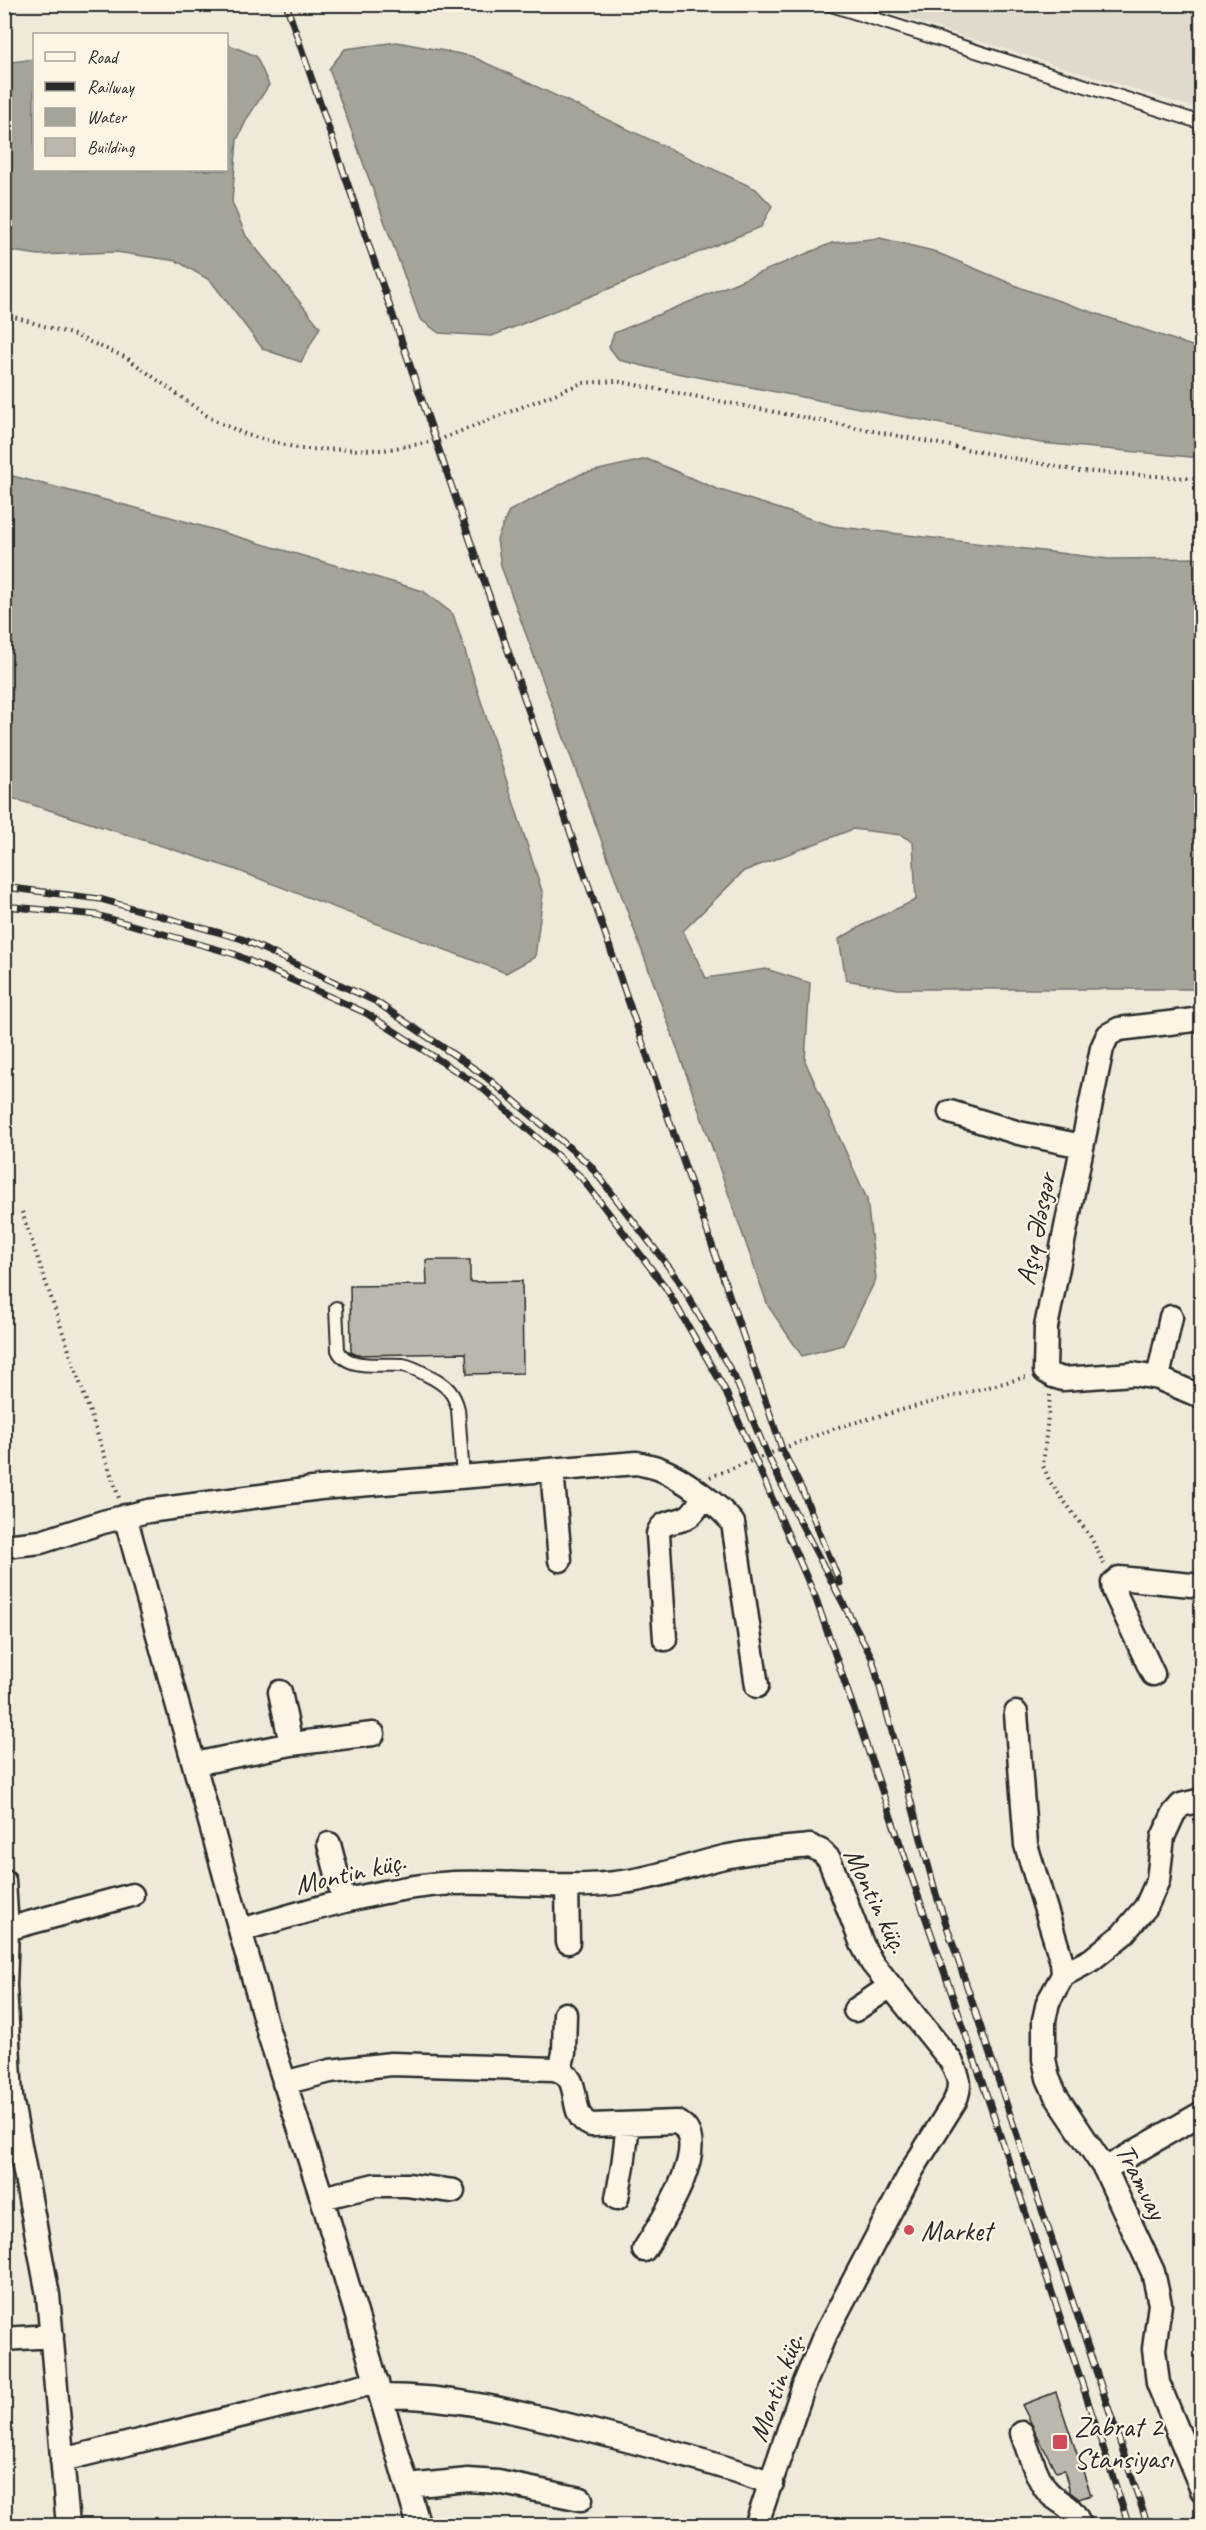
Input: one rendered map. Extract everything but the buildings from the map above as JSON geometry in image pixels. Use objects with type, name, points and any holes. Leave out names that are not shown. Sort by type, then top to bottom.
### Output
[{"type":"street","name":"Aşıq Ələsgər","points":[[1049,1373],[1046,1327],[1102,1048],[1108,1035],[1119,1029],[1202,1019]]},
{"type":"street","points":[[950,1112],[1019,1133],[1082,1146]]},
{"type":"street","points":[[1158,1378],[1171,1317]]},
{"type":"street","points":[[1049,1373],[1063,1379],[1133,1374],[1158,1378],[1202,1397]]},
{"type":"street","points":[[4,1546],[41,1542],[125,1516],[320,1488],[637,1463],[661,1469],[698,1493],[727,1515],[733,1523],[757,1686]]},
{"type":"street","points":[[552,1470],[560,1560]]},
{"type":"street","points":[[665,1639],[658,1534],[664,1524],[688,1517],[698,1493]]},
{"type":"street","points":[[125,1516],[284,2083],[322,2198],[419,2526]]},
{"type":"street","points":[[1153,1674],[1113,1591],[1113,1583],[1119,1578],[1202,1586]]},
{"type":"street","points":[[280,1692],[291,1744]]},
{"type":"street","points":[[1016,1713],[1026,1845],[1062,1962],[1062,1976],[1091,1960],[1122,1935],[1146,1907],[1158,1880],[1163,1837],[1174,1813],[1181,1805],[1202,1800]]},
{"type":"street","points":[[195,1764],[291,1744],[373,1734]]},
{"type":"street","points":[[329,1844],[344,1901]]},
{"type":"street","name":"Montin küç.","points":[[241,1930],[344,1901],[424,1886],[456,1883],[567,1886],[625,1882],[722,1857],[810,1846],[829,1859],[862,1944],[872,1963],[889,1987],[951,2061],[960,2080],[960,2089],[955,2101],[912,2170],[823,2339],[804,2385],[756,2526]]},
{"type":"street","points":[[4,1881],[7,1929],[5,1986],[10,2097],[48,2295],[68,2526]]},
{"type":"street","points":[[567,1886],[568,1942]]},
{"type":"street","points":[[7,1929],[132,1895]]},
{"type":"street","name":"Tramvay","points":[[1062,1976],[1048,2002],[1044,2020],[1044,2059],[1048,2078],[1056,2096],[1105,2169],[1153,2272],[1160,2304],[1154,2349],[1158,2383],[1202,2490]]},
{"type":"street","points":[[855,2010],[889,1987]]},
{"type":"street","points":[[560,2070],[564,2053],[565,2014]]},
{"type":"street","points":[[284,2083],[330,2071],[391,2064],[560,2070],[570,2078],[574,2085],[578,2114],[583,2122],[591,2125],[677,2122],[685,2126],[690,2134],[691,2145],[687,2168],[673,2201],[644,2250]]},
{"type":"street","points":[[1105,2169],[1202,2113]]},
{"type":"street","points":[[617,2198],[628,2124]]},
{"type":"street","points":[[322,2198],[375,2185],[407,2185],[453,2191]]},
{"type":"street","points":[[4,2339],[52,2336]]},
{"type":"street","points":[[62,2460],[379,2389],[508,2409],[668,2450],[772,2483]]},
{"type":"street","points":[[1022,2433],[1043,2487],[1053,2497],[1072,2508],[1080,2526]]},
{"type":"street","points":[[408,2486],[468,2480],[498,2482],[581,2499]]},
{"type":"lane","points":[[828,4],[1202,123]]},
{"type":"lane","points":[[336,1308],[338,1350],[341,1357],[349,1362],[405,1365],[447,1386],[455,1398],[458,1409],[463,1477]]},
{"type":"path","points":[[4,314],[75,335],[127,358],[210,418],[247,435],[302,448],[384,450],[436,441],[582,383],[616,381],[1079,471],[1202,479]]},
{"type":"path","points":[[22,1212],[125,1516]]},
{"type":"path","points":[[698,1493],[709,1477],[838,1427],[1049,1373],[1043,1466],[1050,1482],[1090,1536],[1113,1583]]},
{"type":"shaded area","points":[[863,5],[1201,5],[1201,110]]},
{"type":"water","points":[[397,42],[471,56],[756,189],[772,206],[761,227],[492,336],[439,333],[420,319],[329,69],[345,49]]},
{"type":"water","points":[[228,44],[256,56],[269,85],[248,117],[237,140],[232,202],[246,236],[320,327],[301,362],[263,349],[211,281],[177,261],[116,252],[39,255],[5,250],[5,63],[33,59],[33,171],[228,171]]},
{"type":"water","points":[[880,238],[933,251],[1024,289],[1201,349],[1201,458],[1041,443],[656,369],[619,360],[609,347],[614,333],[832,243]]},
{"type":"water","points":[[647,459],[717,489],[833,526],[1109,559],[1201,558],[1201,989],[898,989],[846,980],[839,939],[874,919],[916,900],[913,842],[901,835],[853,829],[744,871],[683,931],[706,978],[766,969],[810,983],[805,1061],[867,1199],[876,1279],[843,1345],[802,1356],[768,1306],[665,1014],[501,566],[497,539],[509,511],[581,474]]},
{"type":"water","points":[[5,474],[167,516],[423,591],[453,614],[543,894],[535,957],[506,973],[234,869],[5,796]]},
{"type":"railway","points":[[286,4],[782,1449],[803,1492],[840,1583]]},
{"type":"railway","points":[[4,887],[100,899],[242,939],[375,1001],[485,1076],[590,1165],[678,1279],[735,1378],[767,1454],[795,1512],[872,1658],[936,1894],[1148,2526]]},
{"type":"railway","points":[[4,906],[97,915],[234,954],[366,1013],[481,1087],[581,1177],[666,1288],[724,1388],[816,1599],[990,2105],[1129,2526]]},
{"type":"place","name":"Market","points":[[909,2230]]},
{"type":"place","name":"Zabrat 2 Stansiyası","points":[[1060,2442]]}]
